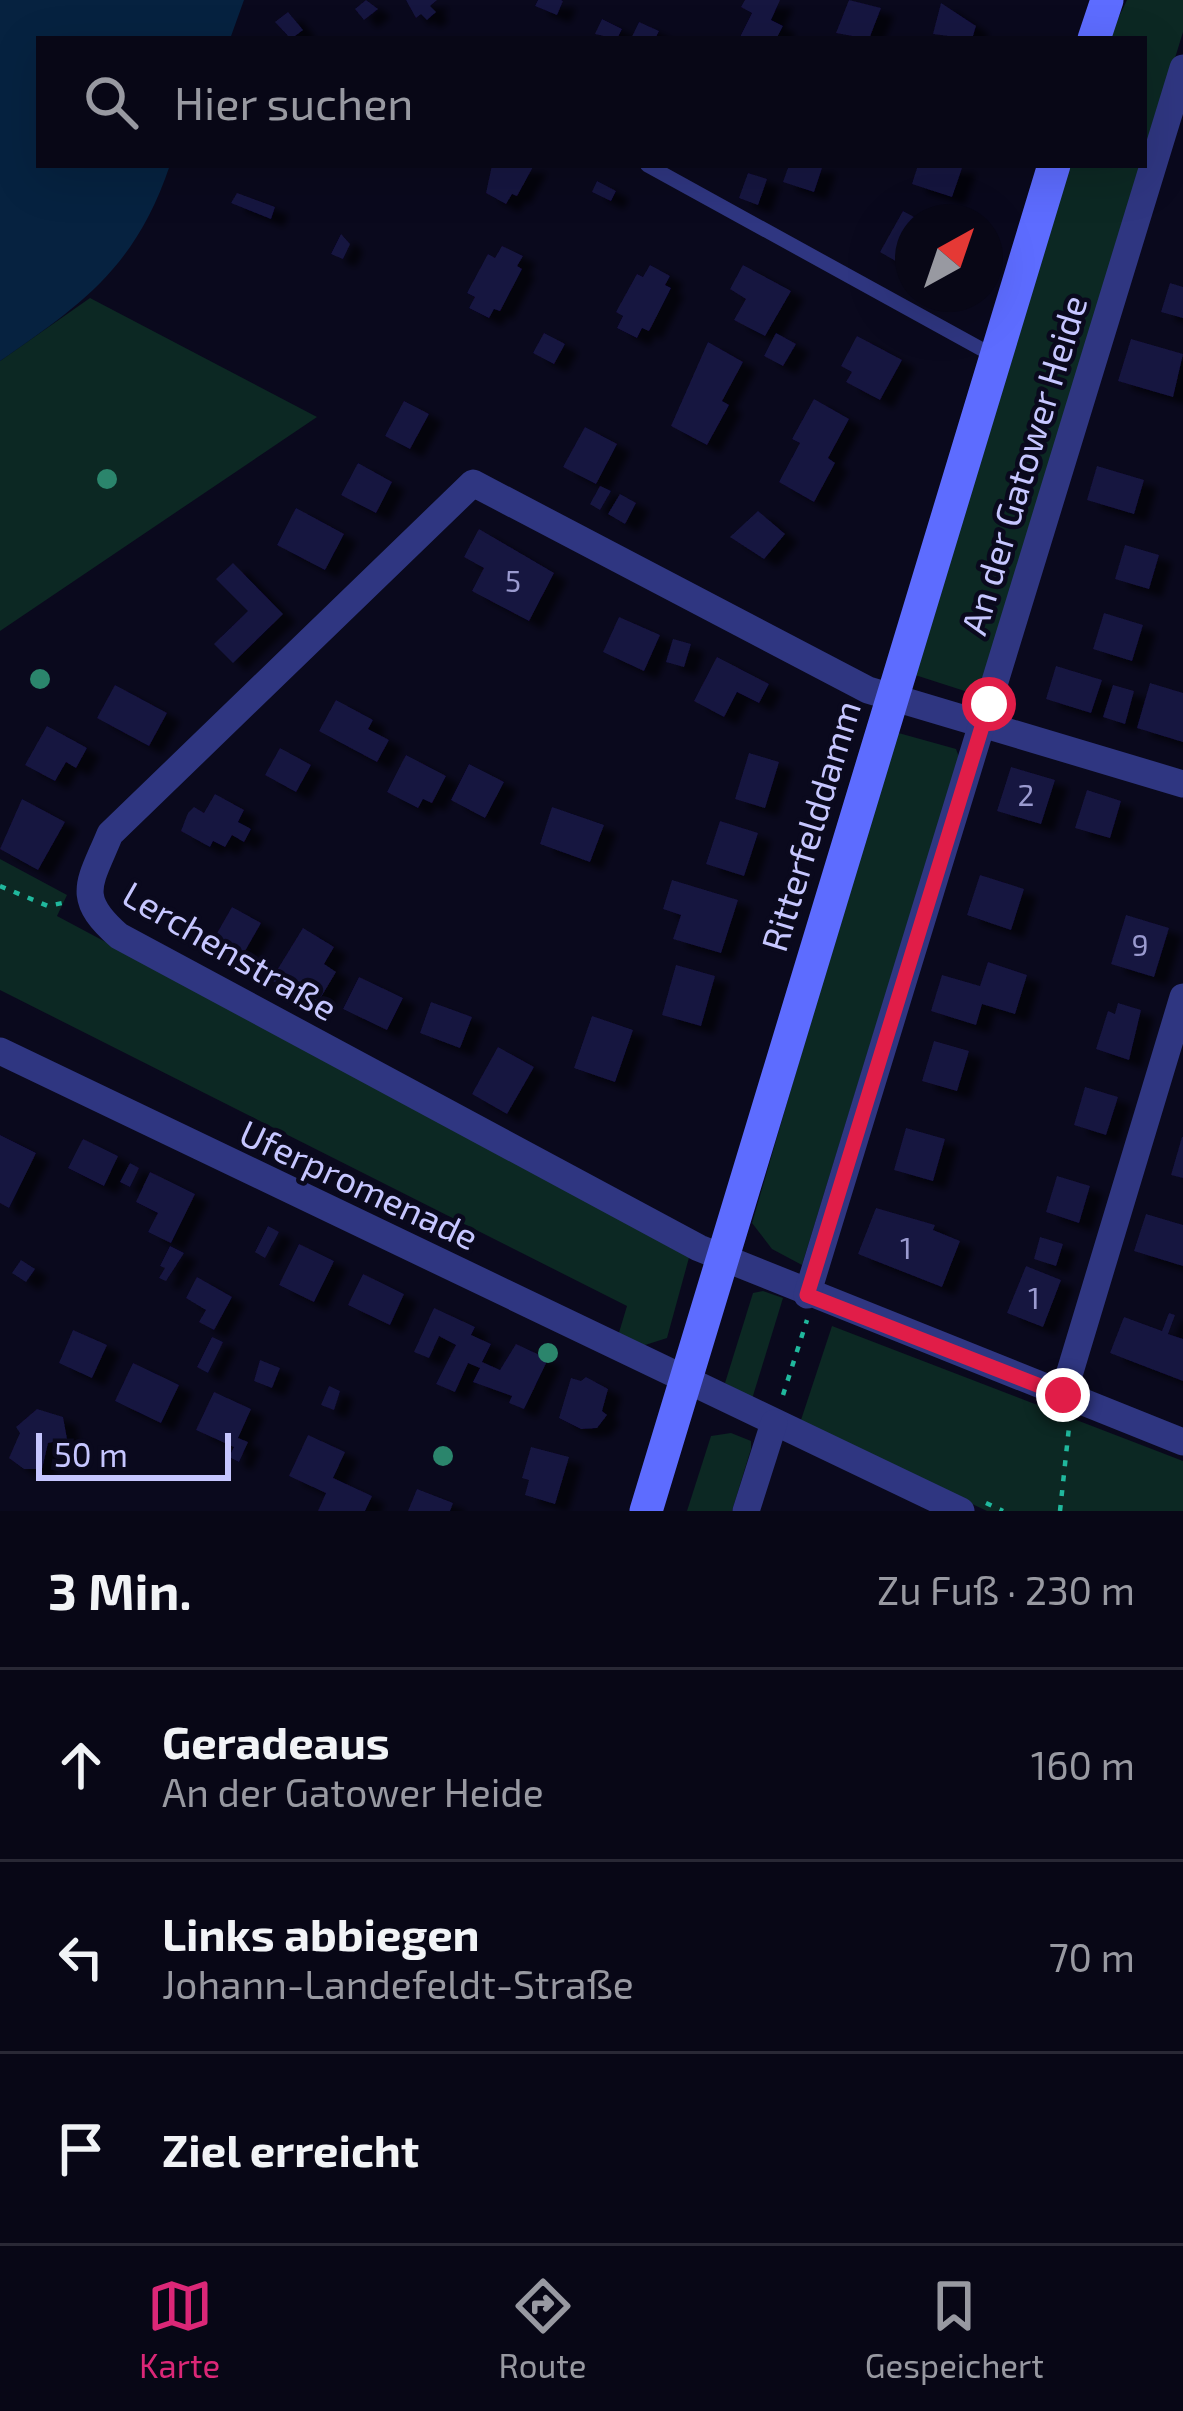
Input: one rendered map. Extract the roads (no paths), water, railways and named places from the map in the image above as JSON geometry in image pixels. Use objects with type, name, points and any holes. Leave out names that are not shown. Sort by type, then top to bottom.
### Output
[{"type":"main road","points":[[1095,36],[1107,0]]},
{"type":"main road","name":"Ritterfelddamm","points":[[646,1511],[1053,168]]},
{"type":"street","name":"An der Gatower Heide","points":[[810,1297],[1183,68]]},
{"type":"street","name":"Lerchenstraße","points":[[891,697],[473,483],[110,834],[87,890],[93,914],[119,937],[726,1258],[1067,1404],[1183,1442]]},
{"type":"street","points":[[891,697],[1183,784]]},
{"type":"street","points":[[1067,1404],[1183,997]]},
{"type":"street","name":"Uferpromenade","points":[[0,1051],[961,1511]]},
{"type":"street","points":[[746,1511],[774,1423]]},
{"type":"lane","points":[[651,168],[994,356]]},
{"type":"water","points":[[0,0],[244,0],[231,36],[36,36],[36,168],[169,168],[141,230],[104,279],[0,361]]}]
